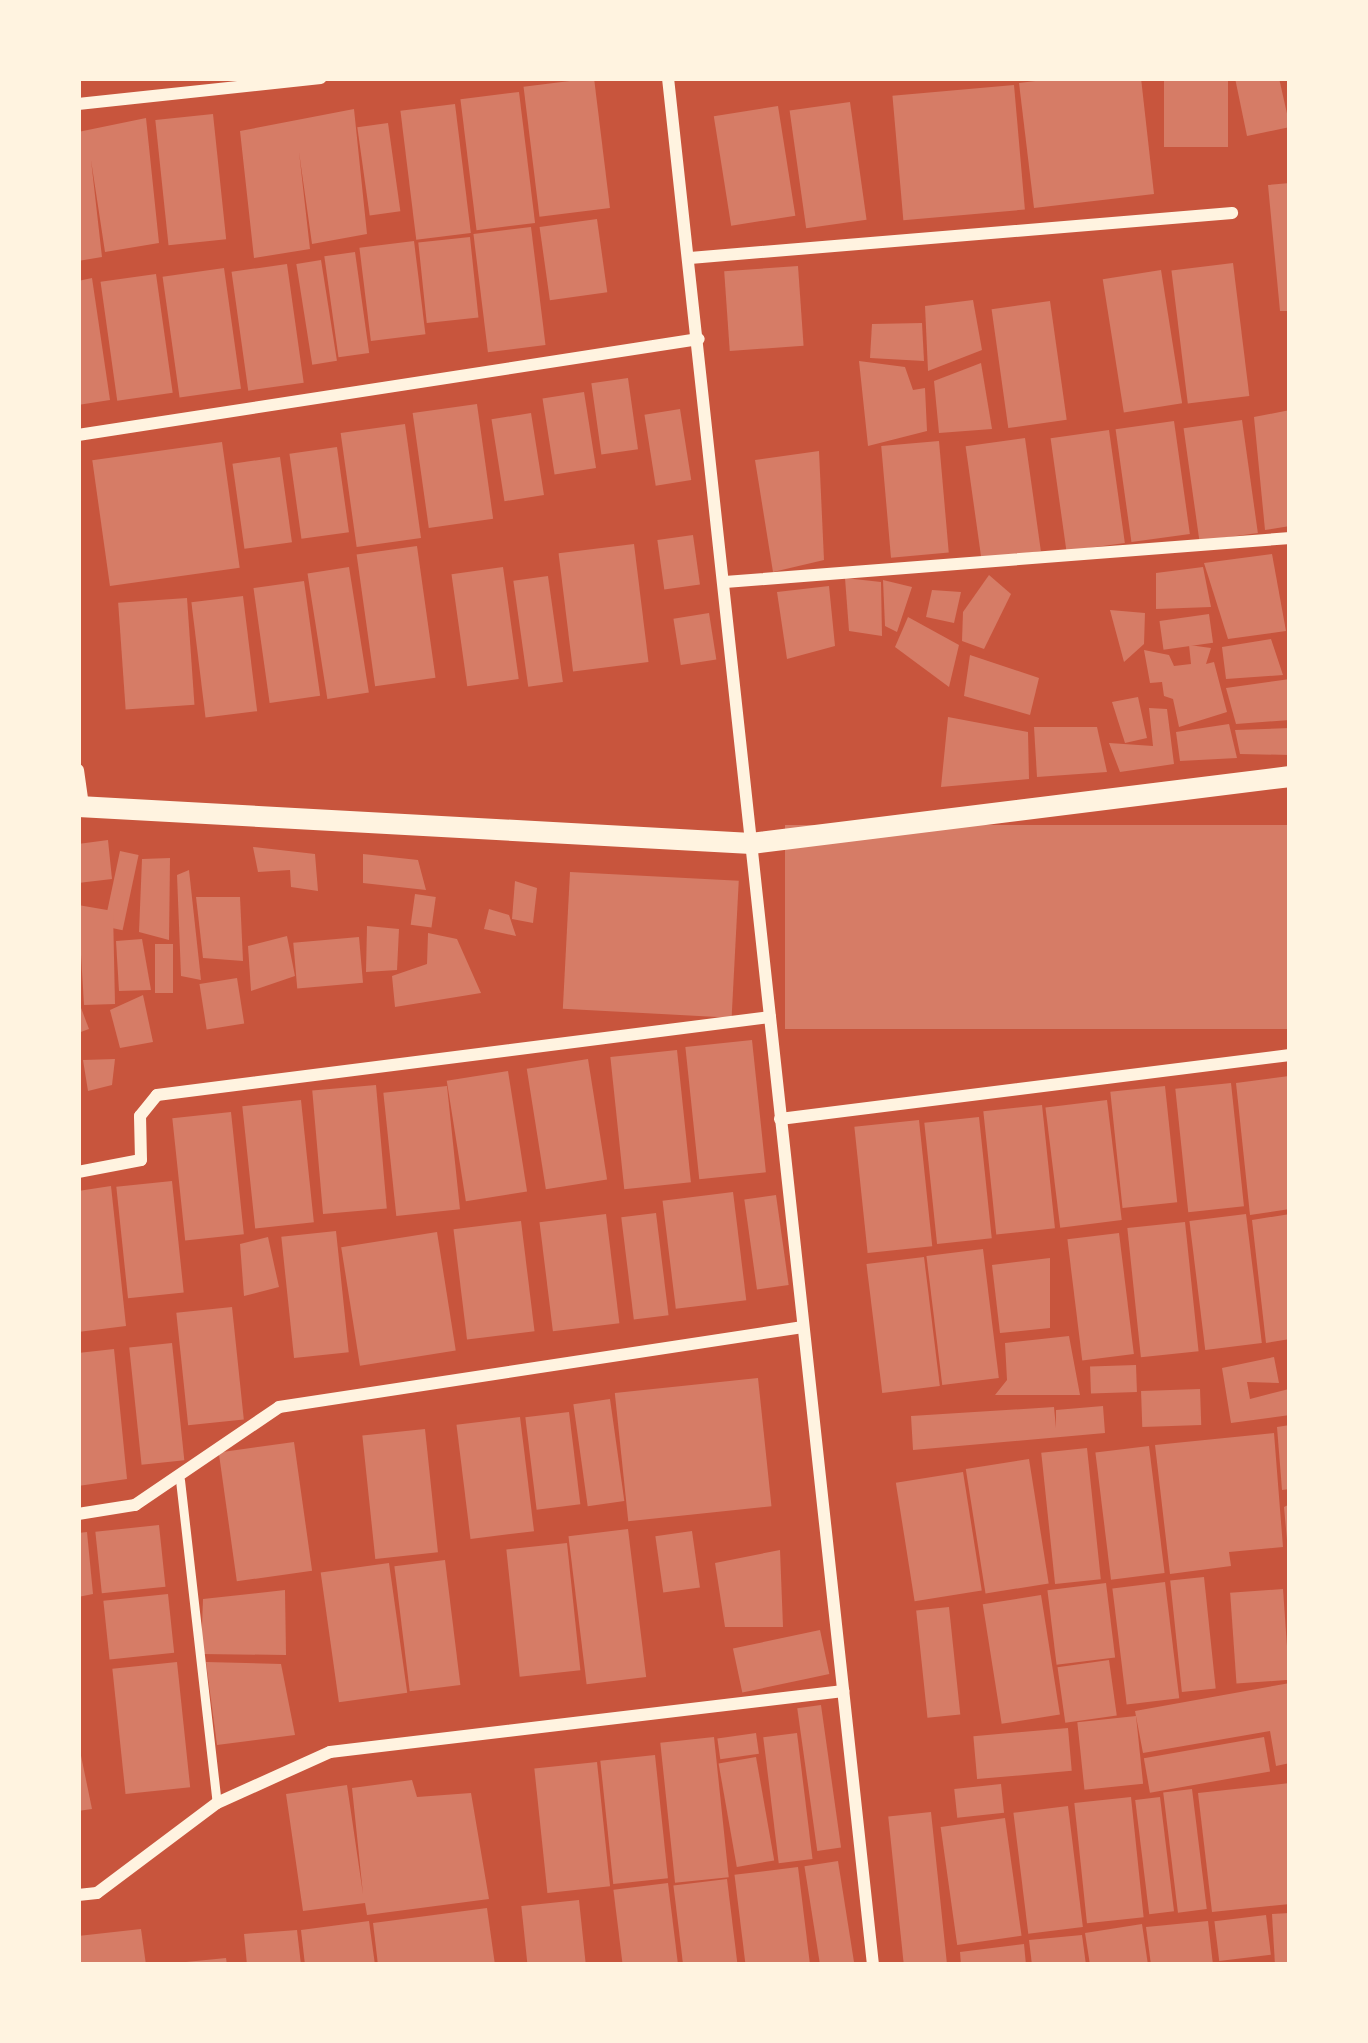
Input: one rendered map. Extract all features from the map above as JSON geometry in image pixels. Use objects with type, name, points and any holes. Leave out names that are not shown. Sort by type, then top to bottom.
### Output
[{"type":"street","points":[[78,104],[321,78]]},
{"type":"street","points":[[668,78],[873,1965]]},
{"type":"street","points":[[690,258],[1232,213]]},
{"type":"street","points":[[78,436],[699,339]]},
{"type":"street","points":[[725,583],[1290,538]]},
{"type":"street","points":[[78,770],[81,807],[751,843],[1290,776]]},
{"type":"street","points":[[78,1172],[141,1160],[140,1116],[157,1095],[770,1017]]},
{"type":"street","points":[[780,1119],[1290,1055]]},
{"type":"street","points":[[78,1514],[135,1505],[181,1480],[279,1407],[803,1327]]},
{"type":"street","points":[[78,1895],[98,1892],[217,1804],[331,1752],[843,1691]]},
{"type":"lane","points":[[181,1480],[217,1804]]},
{"type":"building","points":[[594,78],[610,208],[539,217],[524,87]]},
{"type":"building","points":[[1141,78],[1154,194],[1034,208],[1019,83]]},
{"type":"building","points":[[1164,78],[1228,78],[1228,147],[1164,147]]},
{"type":"building","points":[[1235,78],[1279,78],[1290,127],[1247,136]]},
{"type":"building","points":[[1014,85],[1025,210],[903,220],[892,96]]},
{"type":"building","points":[[519,92],[535,223],[477,230],[460,99]]},
{"type":"building","points":[[850,102],[867,220],[806,228],[790,110]]},
{"type":"building","points":[[455,104],[471,233],[416,240],[400,111]]},
{"type":"building","points":[[778,106],[795,216],[731,226],[714,116]]},
{"type":"building","points":[[354,109],[367,234],[312,244],[299,152],[310,249],[254,258],[240,131]]},
{"type":"building","points":[[213,114],[226,239],[168,245],[155,120]]},
{"type":"building","points":[[146,118],[159,243],[105,252],[91,160],[102,257],[78,261],[78,132]]},
{"type":"building","points":[[388,123],[400,211],[370,215],[357,127]]},
{"type":"building","points":[[1290,183],[1290,311],[1280,311],[1268,185]]},
{"type":"building","points":[[597,219],[607,292],[550,300],[540,227]]},
{"type":"building","points":[[531,227],[546,345],[488,352],[473,234]]},
{"type":"building","points":[[470,237],[478,318],[427,323],[418,242]]},
{"type":"building","points":[[414,241],[425,334],[371,341],[359,248]]},
{"type":"building","points":[[355,252],[369,353],[338,357],[324,256]]},
{"type":"building","points":[[321,260],[337,361],[312,365],[296,264]]},
{"type":"building","points":[[1233,263],[1249,396],[1188,404],[1171,271]]},
{"type":"building","points":[[287,264],[304,383],[248,391],[232,272]]},
{"type":"building","points":[[798,266],[804,346],[730,351],[724,271]]},
{"type":"building","points":[[224,268],[241,389],[180,397],[163,277]]},
{"type":"building","points":[[1161,270],[1182,403],[1124,413],[1103,279]]},
{"type":"building","points":[[156,274],[173,393],[117,401],[101,282]]},
{"type":"building","points":[[92,278],[110,400],[78,405],[78,281]]},
{"type":"building","points":[[973,300],[982,350],[928,371],[925,306]]},
{"type":"building","points":[[1050,301],[1067,420],[1008,428],[992,309]]},
{"type":"building","points":[[922,323],[924,361],[870,358],[872,324]]},
{"type":"building","points":[[859,361],[905,367],[913,390],[925,388],[927,431],[868,446]]},
{"type":"building","points":[[981,363],[992,429],[939,433],[934,381]]},
{"type":"building","points":[[628,378],[638,449],[601,454],[591,383]]},
{"type":"building","points":[[584,392],[596,468],[555,475],[543,399]]},
{"type":"building","points":[[477,404],[493,519],[429,528],[413,413]]},
{"type":"building","points":[[680,409],[691,480],[656,486],[644,415]]},
{"type":"building","points":[[1290,410],[1290,526],[1265,530],[1254,417]]},
{"type":"building","points":[[531,413],[544,495],[504,501],[491,419]]},
{"type":"building","points":[[1242,420],[1258,533],[1199,541],[1184,428]]},
{"type":"building","points":[[1174,421],[1190,534],[1131,542],[1116,429]]},
{"type":"building","points":[[405,424],[421,538],[357,547],[341,433]]},
{"type":"building","points":[[1109,430],[1125,543],[1066,551],[1051,438]]},
{"type":"building","points":[[1025,438],[1041,551],[981,559],[966,446]]},
{"type":"building","points":[[939,441],[949,553],[891,558],[881,446]]},
{"type":"building","points":[[222,442],[240,568],[110,586],[92,460]]},
{"type":"building","points":[[337,447],[349,532],[301,539],[289,454]]},
{"type":"building","points":[[819,451],[824,560],[773,572],[755,460]]},
{"type":"building","points":[[280,457],[292,542],[244,549],[232,464]]},
{"type":"building","points":[[693,535],[700,585],[664,590],[657,540]]},
{"type":"building","points":[[634,544],[649,662],[573,671],[559,553]]},
{"type":"building","points":[[417,546],[436,678],[375,686],[357,554]]},
{"type":"building","points":[[1272,554],[1286,631],[1228,639],[1204,563]]},
{"type":"building","points":[[349,567],[369,692],[327,699],[308,574]]},
{"type":"building","points":[[503,567],[519,679],[467,686],[452,574]]},
{"type":"building","points":[[1203,567],[1211,607],[1156,609],[1156,573]]},
{"type":"building","points":[[989,575],[1011,594],[984,649],[962,641],[963,612]]},
{"type":"building","points":[[548,576],[563,682],[528,687],[513,581]]},
{"type":"building","points":[[845,578],[881,582],[882,636],[849,631]]},
{"type":"building","points":[[883,580],[912,587],[897,632],[885,626]]},
{"type":"building","points":[[304,581],[320,696],[270,703],[253,588]]},
{"type":"building","points":[[829,586],[835,646],[787,659],[777,592]]},
{"type":"building","points":[[932,590],[961,592],[954,623],[926,617]]},
{"type":"building","points":[[243,596],[257,711],[206,717],[191,602]]},
{"type":"building","points":[[187,598],[194,705],[126,710],[118,603]]},
{"type":"building","points":[[1110,610],[1145,613],[1144,644],[1124,662]]},
{"type":"building","points":[[709,613],[716,659],[681,665],[673,619]]},
{"type":"building","points":[[1209,614],[1213,643],[1164,650],[1159,621]]},
{"type":"building","points":[[908,617],[959,645],[949,687],[895,647]]},
{"type":"building","points":[[1271,639],[1283,675],[1226,679],[1222,647]]},
{"type":"building","points":[[1189,645],[1211,648],[1206,664],[1214,662],[1227,712],[1179,727],[1173,699],[1164,696],[1162,682],[1150,683],[1144,650],[1169,655],[1174,666],[1191,664]]},
{"type":"building","points":[[970,655],[1039,678],[1030,715],[964,696]]},
{"type":"building","points":[[1290,679],[1290,720],[1236,724],[1226,688]]},
{"type":"building","points":[[1138,697],[1147,738],[1125,743],[1112,702]]},
{"type":"building","points":[[1149,708],[1167,709],[1174,764],[1120,772],[1109,743],[1153,746]]},
{"type":"building","points":[[948,717],[1028,732],[1029,779],[941,787]]},
{"type":"building","points":[[1229,724],[1237,758],[1180,761],[1176,732]]},
{"type":"building","points":[[1034,727],[1097,727],[1107,772],[1037,777]]},
{"type":"building","points":[[1290,728],[1290,755],[1240,754],[1235,730]]},
{"type":"building","points":[[785,825],[1290,825],[1290,1029],[785,1029]]},
{"type":"building","points":[[108,840],[112,879],[78,883],[78,844]]},
{"type":"building","points":[[253,847],[315,854],[318,891],[291,887],[290,870],[258,872]]},
{"type":"building","points":[[120,851],[139,855],[123,930],[104,926]]},
{"type":"building","points":[[363,854],[418,860],[426,890],[363,883]]},
{"type":"building","points":[[170,858],[169,940],[139,932],[142,859]]},
{"type":"building","points":[[189,870],[201,980],[181,976],[177,875]]},
{"type":"building","points":[[570,872],[739,881],[732,1018],[563,1009]]},
{"type":"building","points":[[515,881],[537,888],[533,923],[512,919]]},
{"type":"building","points":[[415,894],[436,897],[431,928],[411,925]]},
{"type":"building","points":[[196,897],[240,897],[243,961],[203,958]]},
{"type":"building","points":[[78,905],[113,911],[115,1004],[84,1005]]},
{"type":"building","points":[[489,909],[509,915],[516,936],[484,929]]},
{"type":"building","points":[[367,926],[399,929],[397,970],[366,972]]},
{"type":"building","points":[[428,933],[457,939],[481,993],[395,1007],[392,976],[427,964]]},
{"type":"building","points":[[287,936],[295,976],[251,991],[248,946]]},
{"type":"building","points":[[359,937],[363,983],[297,989],[293,943]]},
{"type":"building","points":[[142,939],[151,990],[119,991],[116,941]]},
{"type":"building","points":[[155,944],[173,944],[173,993],[155,993]]},
{"type":"building","points":[[237,978],[244,1023],[207,1029],[199,984]]},
{"type":"building","points":[[143,995],[153,1042],[120,1048],[110,1010]]},
{"type":"building","points":[[78,1000],[89,1029],[78,1033]]},
{"type":"building","points":[[752,1040],[766,1172],[699,1179],[685,1047]]},
{"type":"building","points":[[677,1050],[691,1182],[624,1189],[610,1057]]},
{"type":"building","points":[[115,1059],[112,1085],[88,1091],[83,1060]]},
{"type":"building","points":[[588,1059],[607,1179],[546,1189],[527,1069]]},
{"type":"building","points":[[508,1071],[527,1191],[466,1201],[447,1081]]},
{"type":"building","points":[[1289,1076],[1290,1209],[1250,1215],[1236,1083]]},
{"type":"building","points":[[1231,1083],[1244,1206],[1188,1212],[1175,1089]]},
{"type":"building","points":[[376,1085],[387,1209],[323,1214],[312,1091]]},
{"type":"building","points":[[447,1086],[460,1209],[396,1216],[383,1093]]},
{"type":"building","points":[[1165,1086],[1177,1202],[1123,1208],[1110,1092]]},
{"type":"building","points":[[301,1100],[314,1222],[255,1228],[242,1106]]},
{"type":"building","points":[[1107,1100],[1122,1220],[1060,1228],[1045,1108]]},
{"type":"building","points":[[1042,1105],[1055,1228],[996,1234],[983,1111]]},
{"type":"building","points":[[231,1112],[244,1234],[185,1240],[172,1118]]},
{"type":"building","points":[[979,1117],[992,1238],[937,1244],[924,1123]]},
{"type":"building","points":[[919,1120],[932,1246],[868,1253],[854,1127]]},
{"type":"building","points":[[172,1181],[184,1292],[128,1298],[116,1187]]},
{"type":"building","points":[[111,1186],[126,1326],[78,1332],[78,1191]]},
{"type":"building","points":[[733,1192],[746,1300],[676,1309],[663,1201]]},
{"type":"building","points":[[776,1195],[789,1285],[757,1290],[744,1199]]},
{"type":"building","points":[[656,1213],[669,1315],[634,1319],[621,1217]]},
{"type":"building","points":[[606,1214],[619,1323],[553,1331],[539,1222]]},
{"type":"building","points":[[1246,1214],[1262,1343],[1205,1350],[1189,1221]]},
{"type":"building","points":[[1290,1214],[1290,1339],[1266,1343],[1252,1220]]},
{"type":"building","points":[[521,1221],[535,1331],[467,1339],[454,1229]]},
{"type":"building","points":[[1185,1222],[1199,1351],[1141,1357],[1127,1228]]},
{"type":"building","points":[[336,1231],[349,1352],[294,1358],[281,1237]]},
{"type":"building","points":[[437,1232],[456,1351],[360,1366],[341,1247]]},
{"type":"building","points":[[1119,1233],[1134,1354],[1082,1360],[1067,1239]]},
{"type":"building","points":[[268,1237],[279,1287],[244,1296],[240,1244]]},
{"type":"building","points":[[983,1249],[999,1378],[942,1385],[926,1256]]},
{"type":"building","points":[[924,1257],[940,1386],[882,1393],[866,1264]]},
{"type":"building","points":[[1050,1258],[1050,1328],[1000,1333],[992,1265]]},
{"type":"building","points":[[232,1307],[244,1419],[188,1425],[176,1313]]},
{"type":"building","points":[[1069,1336],[1080,1395],[995,1395],[1007,1380],[1005,1343]]},
{"type":"building","points":[[172,1343],[184,1460],[142,1465],[129,1347]]},
{"type":"building","points":[[114,1349],[127,1479],[78,1486],[78,1353]]},
{"type":"building","points":[[1274,1357],[1279,1383],[1247,1382],[1250,1399],[1289,1389],[1290,1415],[1231,1423],[1222,1368]]},
{"type":"building","points":[[1136,1365],[1137,1392],[1091,1394],[1090,1367]]},
{"type":"building","points":[[758,1378],[771,1506],[628,1521],[615,1393]]},
{"type":"building","points":[[1200,1389],[1201,1425],[1142,1427],[1141,1391]]},
{"type":"building","points":[[610,1399],[624,1501],[588,1506],[573,1404]]},
{"type":"building","points":[[1103,1406],[1105,1433],[913,1450],[911,1416],[1054,1407],[1056,1428],[1056,1410]]},
{"type":"building","points":[[569,1412],[580,1504],[537,1510],[525,1417]]},
{"type":"building","points":[[520,1417],[534,1531],[470,1539],[456,1425]]},
{"type":"building","points":[[1290,1425],[1290,1489],[1282,1490],[1277,1427]]},
{"type":"building","points":[[425,1429],[438,1552],[375,1559],[362,1436]]},
{"type":"building","points":[[1274,1433],[1283,1547],[1229,1552],[1231,1566],[1170,1574],[1155,1445]]},
{"type":"building","points":[[294,1442],[312,1571],[237,1581],[219,1453]]},
{"type":"building","points":[[1149,1446],[1165,1573],[1111,1580],[1095,1453]]},
{"type":"building","points":[[1087,1448],[1101,1579],[1055,1584],[1041,1453]]},
{"type":"building","points":[[1029,1459],[1049,1583],[985,1593],[966,1469]]},
{"type":"building","points":[[963,1472],[982,1591],[915,1601],[896,1483]]},
{"type":"building","points":[[1290,1504],[1290,1540],[1287,1540],[1284,1507]]},
{"type":"building","points":[[159,1525],[165,1587],[102,1593],[95,1532]]},
{"type":"building","points":[[628,1529],[646,1677],[587,1684],[568,1536]]},
{"type":"building","points":[[692,1531],[700,1587],[663,1593],[655,1536]]},
{"type":"building","points":[[87,1532],[93,1594],[78,1597],[78,1533]]},
{"type":"building","points":[[567,1543],[580,1670],[520,1677],[506,1549]]},
{"type":"building","points":[[780,1550],[783,1627],[725,1627],[715,1563]]},
{"type":"building","points":[[445,1560],[460,1685],[410,1691],[394,1566]]},
{"type":"building","points":[[389,1563],[407,1693],[339,1702],[321,1573]]},
{"type":"building","points":[[1204,1577],[1216,1688],[1182,1692],[1170,1581]]},
{"type":"building","points":[[1165,1582],[1179,1698],[1127,1705],[1112,1588]]},
{"type":"building","points":[[1106,1583],[1115,1657],[1057,1665],[1047,1590]]},
{"type":"building","points":[[1283,1589],[1289,1680],[1236,1683],[1230,1593]]},
{"type":"building","points":[[285,1590],[286,1655],[201,1654],[203,1599]]},
{"type":"building","points":[[168,1594],[174,1653],[110,1659],[103,1601]]},
{"type":"building","points":[[1041,1595],[1060,1715],[1002,1724],[983,1604]]},
{"type":"building","points":[[949,1607],[960,1714],[927,1718],[916,1610]]},
{"type":"building","points":[[820,1630],[829,1674],[742,1693],[733,1649]]},
{"type":"building","points":[[1109,1660],[1117,1715],[1065,1723],[1058,1667]]},
{"type":"building","points":[[177,1662],[190,1787],[126,1794],[112,1669]]},
{"type":"building","points":[[206,1662],[281,1664],[295,1735],[217,1745]]},
{"type":"building","points":[[1290,1683],[1290,1763],[1276,1766],[1270,1731],[1143,1753],[1135,1711]]},
{"type":"building","points":[[821,1705],[841,1848],[817,1851],[797,1708]]},
{"type":"building","points":[[1136,1716],[1143,1784],[1084,1790],[1077,1722]]},
{"type":"building","points":[[1068,1728],[1072,1771],[977,1779],[973,1736]]},
{"type":"building","points":[[756,1733],[759,1754],[720,1759],[717,1738]]},
{"type":"building","points":[[797,1733],[812,1859],[779,1863],[763,1737]]},
{"type":"building","points":[[714,1737],[729,1877],[675,1883],[660,1743]]},
{"type":"building","points":[[1264,1737],[1270,1771],[1150,1793],[1144,1758]]},
{"type":"building","points":[[78,1741],[92,1809],[78,1811]]},
{"type":"building","points":[[655,1755],[668,1878],[613,1884],[600,1761]]},
{"type":"building","points":[[756,1757],[774,1860],[737,1867],[719,1764]]},
{"type":"building","points":[[597,1762],[610,1886],[547,1893],[534,1769]]},
{"type":"building","points":[[412,1780],[417,1797],[471,1793],[489,1899],[367,1915],[365,1903],[303,1911],[286,1794],[347,1785],[363,1894],[352,1788]]},
{"type":"building","points":[[1290,1783],[1290,1904],[1212,1912],[1198,1793]]},
{"type":"building","points":[[1001,1784],[1004,1813],[957,1818],[954,1789]]},
{"type":"building","points":[[1192,1789],[1207,1909],[1178,1913],[1163,1793]]},
{"type":"building","points":[[1131,1797],[1144,1917],[1087,1923],[1074,1803]]},
{"type":"building","points":[[1160,1797],[1174,1911],[1149,1914],[1135,1800]]},
{"type":"building","points":[[1068,1806],[1083,1927],[1028,1934],[1013,1813]]},
{"type":"building","points":[[931,1812],[947,1965],[904,1965],[888,1816]]},
{"type":"building","points":[[1005,1818],[1022,1936],[957,1945],[941,1827]]},
{"type":"building","points":[[838,1861],[854,1965],[820,1965],[804,1866]]},
{"type":"building","points":[[798,1867],[810,1965],[746,1965],[734,1875]]},
{"type":"building","points":[[727,1879],[738,1965],[683,1965],[673,1886]]},
{"type":"building","points":[[668,1883],[678,1965],[623,1965],[613,1890]]},
{"type":"building","points":[[579,1900],[586,1965],[528,1965],[521,1906]]},
{"type":"building","points":[[487,1908],[495,1965],[378,1965],[373,1923]]},
{"type":"building","points":[[1290,1913],[1290,1965],[1275,1965],[1272,1914]]},
{"type":"building","points":[[1266,1915],[1271,1955],[1219,1961],[1214,1921]]},
{"type":"building","points":[[369,1921],[375,1965],[305,1965],[301,1930]]},
{"type":"building","points":[[1208,1921],[1213,1965],[1151,1965],[1146,1927]]},
{"type":"building","points":[[1142,1924],[1148,1965],[1090,1965],[1085,1933]]},
{"type":"building","points":[[141,1929],[146,1965],[78,1965],[78,1936]]},
{"type":"building","points":[[297,1930],[301,1965],[247,1965],[244,1934]]},
{"type":"building","points":[[1082,1935],[1086,1965],[1032,1965],[1029,1940]]},
{"type":"building","points":[[1024,1944],[1026,1965],[961,1965],[960,1952]]},
{"type":"building","points":[[226,1958],[227,1965],[186,1965],[186,1962]]}]
